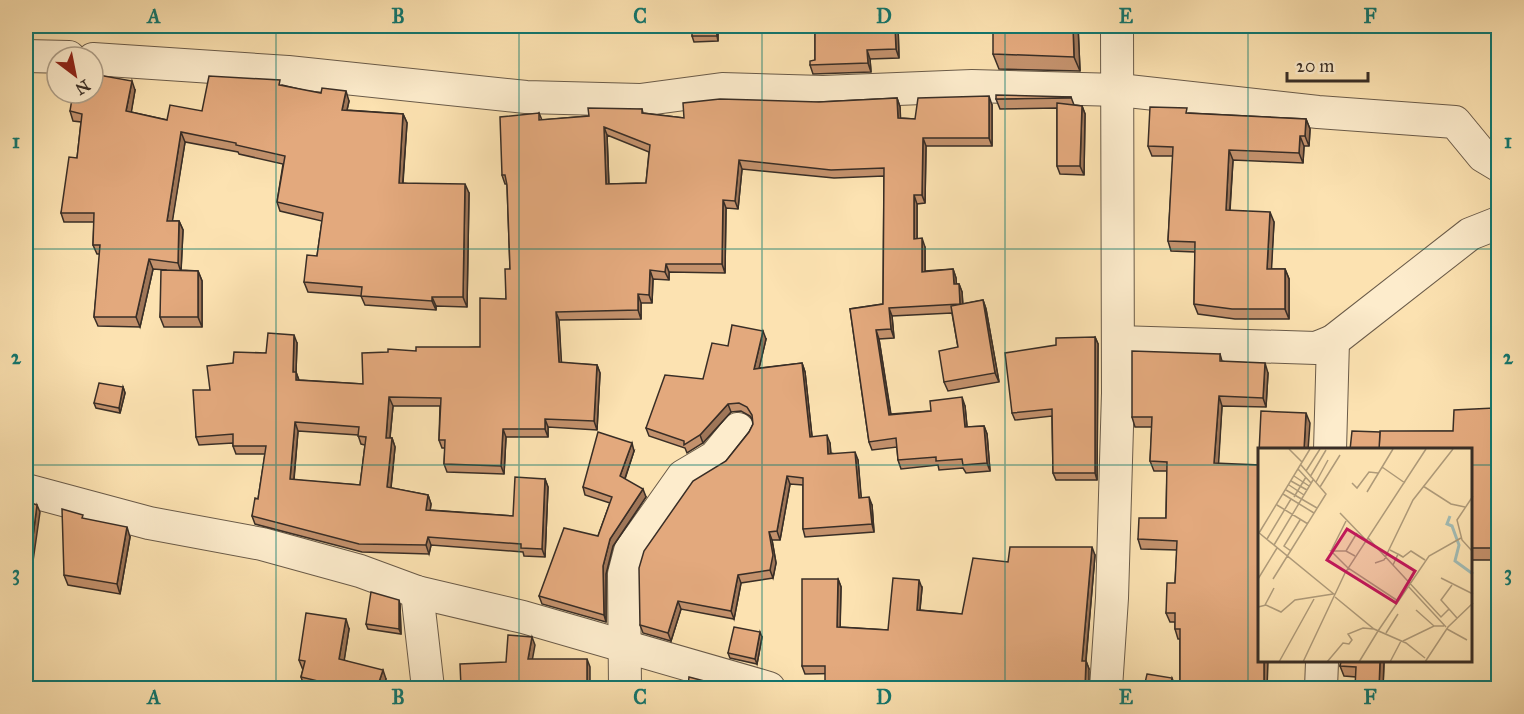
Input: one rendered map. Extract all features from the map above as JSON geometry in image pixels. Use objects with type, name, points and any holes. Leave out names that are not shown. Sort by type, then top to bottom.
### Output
[{"type":"street","points":[[1106,688],[1112,598],[1118,342],[1117,26]]},
{"type":"street","points":[[26,56],[45,56]]},
{"type":"street","points":[[105,59],[288,72],[526,97],[640,100],[722,89],[823,92],[972,86],[1119,90],[1318,112],[1455,122],[1483,156],[1498,165]]},
{"type":"street","points":[[1118,342],[1316,348],[1333,341],[1470,234],[1498,223]]},
{"type":"street","points":[[1330,448],[1333,341]]},
{"type":"street","points":[[625,688],[624,574],[630,551],[683,476],[715,457],[738,429]]},
{"type":"street","points":[[26,490],[149,523],[262,544],[360,571],[417,592],[523,617],[769,688]]},
{"type":"street","points":[[417,592],[428,688]]},
{"type":"street","points":[[1322,663],[1322,688]]},
{"type":"building","points":[[692,26],[716,26],[717,36],[692,36]]},
{"type":"building","points":[[815,26],[895,26],[896,49],[867,50],[868,63],[810,65],[810,61],[815,60]]},
{"type":"building","points":[[993,26],[1073,26],[1074,57],[993,54]]},
{"type":"building","points":[[105,76],[132,81],[126,111],[167,120],[170,105],[202,111],[209,76],[280,80],[279,85],[321,93],[322,88],[346,91],[342,110],[403,114],[399,183],[465,184],[463,297],[432,297],[432,301],[361,296],[362,287],[304,282],[307,255],[317,256],[323,213],[277,202],[285,156],[181,132],[167,221],[179,221],[178,263],[149,259],[136,317],[94,317],[100,245],[93,245],[94,213],[61,213],[69,157],[77,158],[82,114],[70,111],[71,105],[105,105]]},
{"type":"building","points":[[996,95],[1071,97],[1071,98],[996,99]]},
{"type":"building","points":[[989,96],[989,138],[923,138],[922,195],[914,195],[914,239],[922,238],[922,272],[953,269],[954,284],[959,284],[960,304],[889,308],[891,329],[876,330],[889,415],[931,411],[930,401],[962,397],[965,427],[984,426],[987,463],[963,465],[962,459],[936,461],[936,457],[898,460],[896,438],[869,442],[850,309],[883,304],[884,168],[831,170],[739,160],[735,201],[723,200],[722,264],[666,264],[665,272],[650,270],[649,295],[638,294],[638,310],[556,312],[559,362],[597,365],[594,421],[545,419],[545,429],[503,429],[501,466],[444,464],[445,440],[439,440],[441,398],[389,397],[386,438],[392,438],[387,487],[428,495],[426,510],[513,516],[515,477],[545,479],[542,549],[521,548],[521,544],[428,537],[426,545],[359,544],[252,516],[255,498],[258,499],[266,446],[233,446],[233,434],[196,437],[193,390],[210,390],[207,366],[233,363],[234,352],[266,353],[268,333],[294,335],[293,372],[296,372],[296,380],[363,384],[362,353],[388,352],[388,349],[416,351],[416,347],[480,347],[480,298],[506,299],[505,269],[510,269],[507,185],[505,175],[502,175],[500,117],[539,113],[539,120],[589,116],[588,108],[642,109],[642,113],[684,118],[683,103],[720,99],[819,102],[897,98],[898,118],[915,119],[918,98]],"holes":[[[604,127],[650,145],[646,183],[606,184]],[[295,422],[359,427],[358,436],[366,437],[360,485],[290,479]]]},
{"type":"building","points":[[1057,103],[1082,106],[1080,166],[1057,166]]},
{"type":"building","points":[[1150,107],[1187,108],[1186,113],[1306,119],[1305,136],[1300,136],[1299,153],[1229,150],[1226,210],[1270,212],[1267,269],[1285,269],[1285,309],[1232,309],[1194,304],[1195,242],[1168,241],[1173,147],[1148,146]]},
{"type":"building","points":[[161,270],[198,271],[198,317],[160,317]]},
{"type":"building","points":[[983,300],[995,373],[944,382],[939,351],[958,347],[951,306]]},
{"type":"building","points":[[732,325],[763,331],[754,369],[802,363],[810,437],[827,435],[828,454],[855,452],[859,498],[869,497],[872,524],[803,529],[803,478],[787,476],[777,531],[769,532],[773,555],[770,570],[738,575],[731,611],[678,601],[668,633],[640,625],[639,568],[644,551],[693,481],[726,461],[753,424],[752,415],[747,407],[739,403],[728,404],[700,435],[684,445],[684,441],[646,428],[665,375],[703,379],[712,343],[728,346]]},
{"type":"building","points":[[1496,336],[1498,336],[1498,365],[1496,365]]},
{"type":"building","points":[[1095,337],[1095,473],[1053,473],[1052,409],[1012,413],[1005,353],[1056,345],[1056,338]]},
{"type":"building","points":[[1132,351],[1220,354],[1220,361],[1265,363],[1263,398],[1219,396],[1214,463],[1258,465],[1258,663],[1264,663],[1264,688],[1180,685],[1180,629],[1175,629],[1175,613],[1166,613],[1167,583],[1175,583],[1177,541],[1138,539],[1139,518],[1166,518],[1167,462],[1150,461],[1152,417],[1132,417]]},
{"type":"building","points":[[99,383],[123,387],[119,408],[94,403]]},
{"type":"building","points":[[1494,408],[1495,459],[1498,459],[1498,548],[1473,548],[1473,448],[1379,448],[1380,431],[1453,431],[1454,410]]},
{"type":"building","points":[[1261,411],[1306,413],[1304,448],[1259,448]]},
{"type":"building","points":[[1352,431],[1380,432],[1379,448],[1350,448]]},
{"type":"building","points":[[598,432],[632,443],[620,476],[643,489],[610,539],[603,566],[604,615],[539,596],[564,528],[598,536],[612,497],[583,487]]},
{"type":"building","points":[[26,501],[37,505],[26,591]]},
{"type":"building","points":[[62,509],[83,515],[82,518],[127,527],[117,584],[64,575]]},
{"type":"building","points":[[1010,547],[1092,547],[1082,661],[1086,661],[1085,688],[825,688],[825,666],[802,666],[802,579],[838,579],[837,627],[888,630],[893,578],[919,580],[917,610],[962,614],[973,558],[1008,562]]},
{"type":"building","points":[[371,592],[399,600],[399,629],[366,624]]},
{"type":"building","points":[[306,613],[346,619],[339,659],[383,670],[377,688],[316,688],[318,681],[301,677],[305,661],[299,660]]},
{"type":"building","points":[[734,627],[760,632],[755,659],[728,653]]},
{"type":"building","points":[[508,635],[532,637],[528,659],[587,659],[587,685],[605,685],[606,688],[454,688],[461,687],[460,664],[506,662]]},
{"type":"building","points":[[1341,663],[1380,663],[1379,688],[1355,688],[1356,667],[1340,666]]},
{"type":"building","points":[[1147,674],[1172,678],[1170,688],[1142,688]]},
{"type":"building","points":[[689,677],[731,688],[648,688],[648,686],[688,686]]}]
